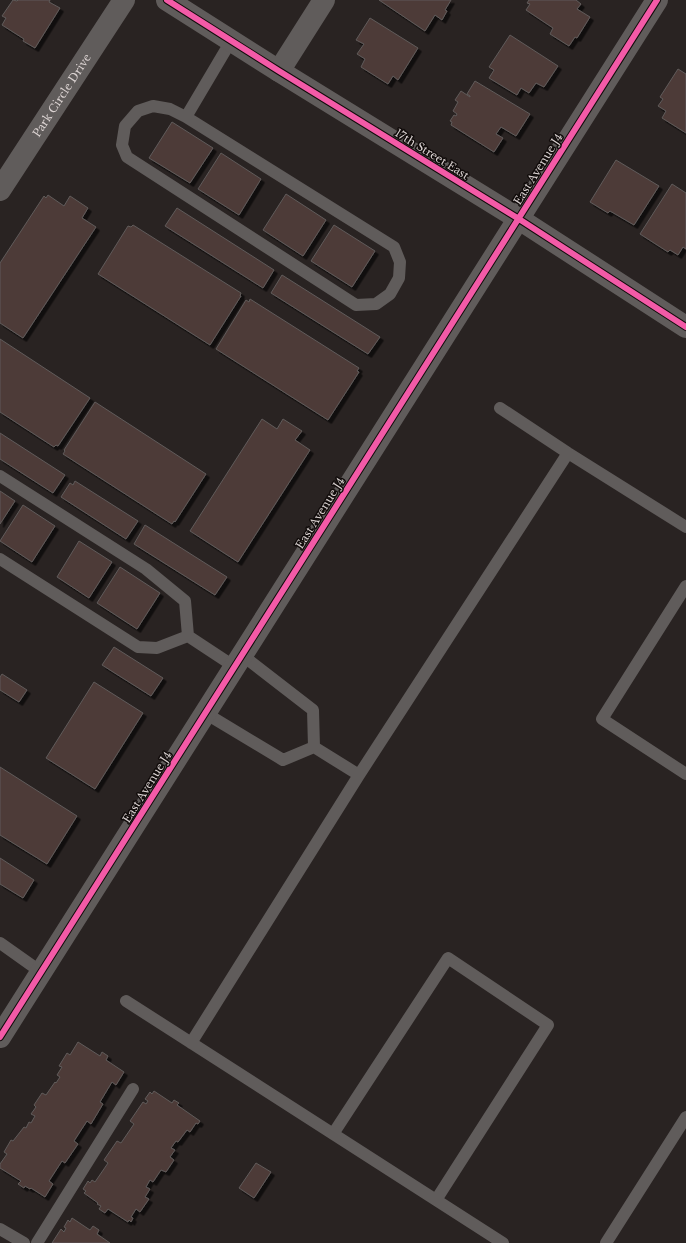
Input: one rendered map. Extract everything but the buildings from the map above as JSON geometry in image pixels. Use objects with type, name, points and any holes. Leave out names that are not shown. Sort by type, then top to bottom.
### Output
[{"type":"street","name":"Park Circle Drive","points":[[0,190],[124,0]]},
{"type":"street","name":"17th Street East","points":[[167,0],[279,72],[519,219],[686,327]]},
{"type":"street","points":[[279,72],[324,0]]},
{"type":"street","name":"East Avenue J4","points":[[0,1037],[657,0]]},
{"type":"lane","points":[[186,117],[231,41]]},
{"type":"lane","points":[[153,106],[170,108],[186,117],[394,247],[400,262],[399,278],[390,294],[376,304],[356,305],[127,157],[122,145],[125,126],[138,111],[153,106]]},
{"type":"lane","points":[[500,408],[568,453],[686,527]]},
{"type":"lane","points":[[192,1044],[358,775],[568,453]]},
{"type":"lane","points":[[0,476],[146,569],[186,601],[188,636]]},
{"type":"lane","points":[[0,559],[138,647],[158,648],[188,636],[238,661],[313,710],[314,746]]},
{"type":"lane","points":[[686,586],[602,719],[686,774]]},
{"type":"lane","points":[[205,713],[283,760],[314,746]]},
{"type":"lane","points":[[314,746],[358,775]]},
{"type":"lane","points":[[0,943],[41,972]]},
{"type":"lane","points":[[333,1134],[448,958],[548,1025],[436,1200]]},
{"type":"lane","points":[[126,1001],[503,1243]]},
{"type":"lane","points":[[37,1243],[133,1089]]},
{"type":"lane","points":[[606,1243],[686,1117]]},
{"type":"lane","points":[[0,1229],[24,1243]]},
{"type":"cycle path","points":[[167,0],[519,219],[686,327]]},
{"type":"cycle path","points":[[0,1037],[657,0]]}]
